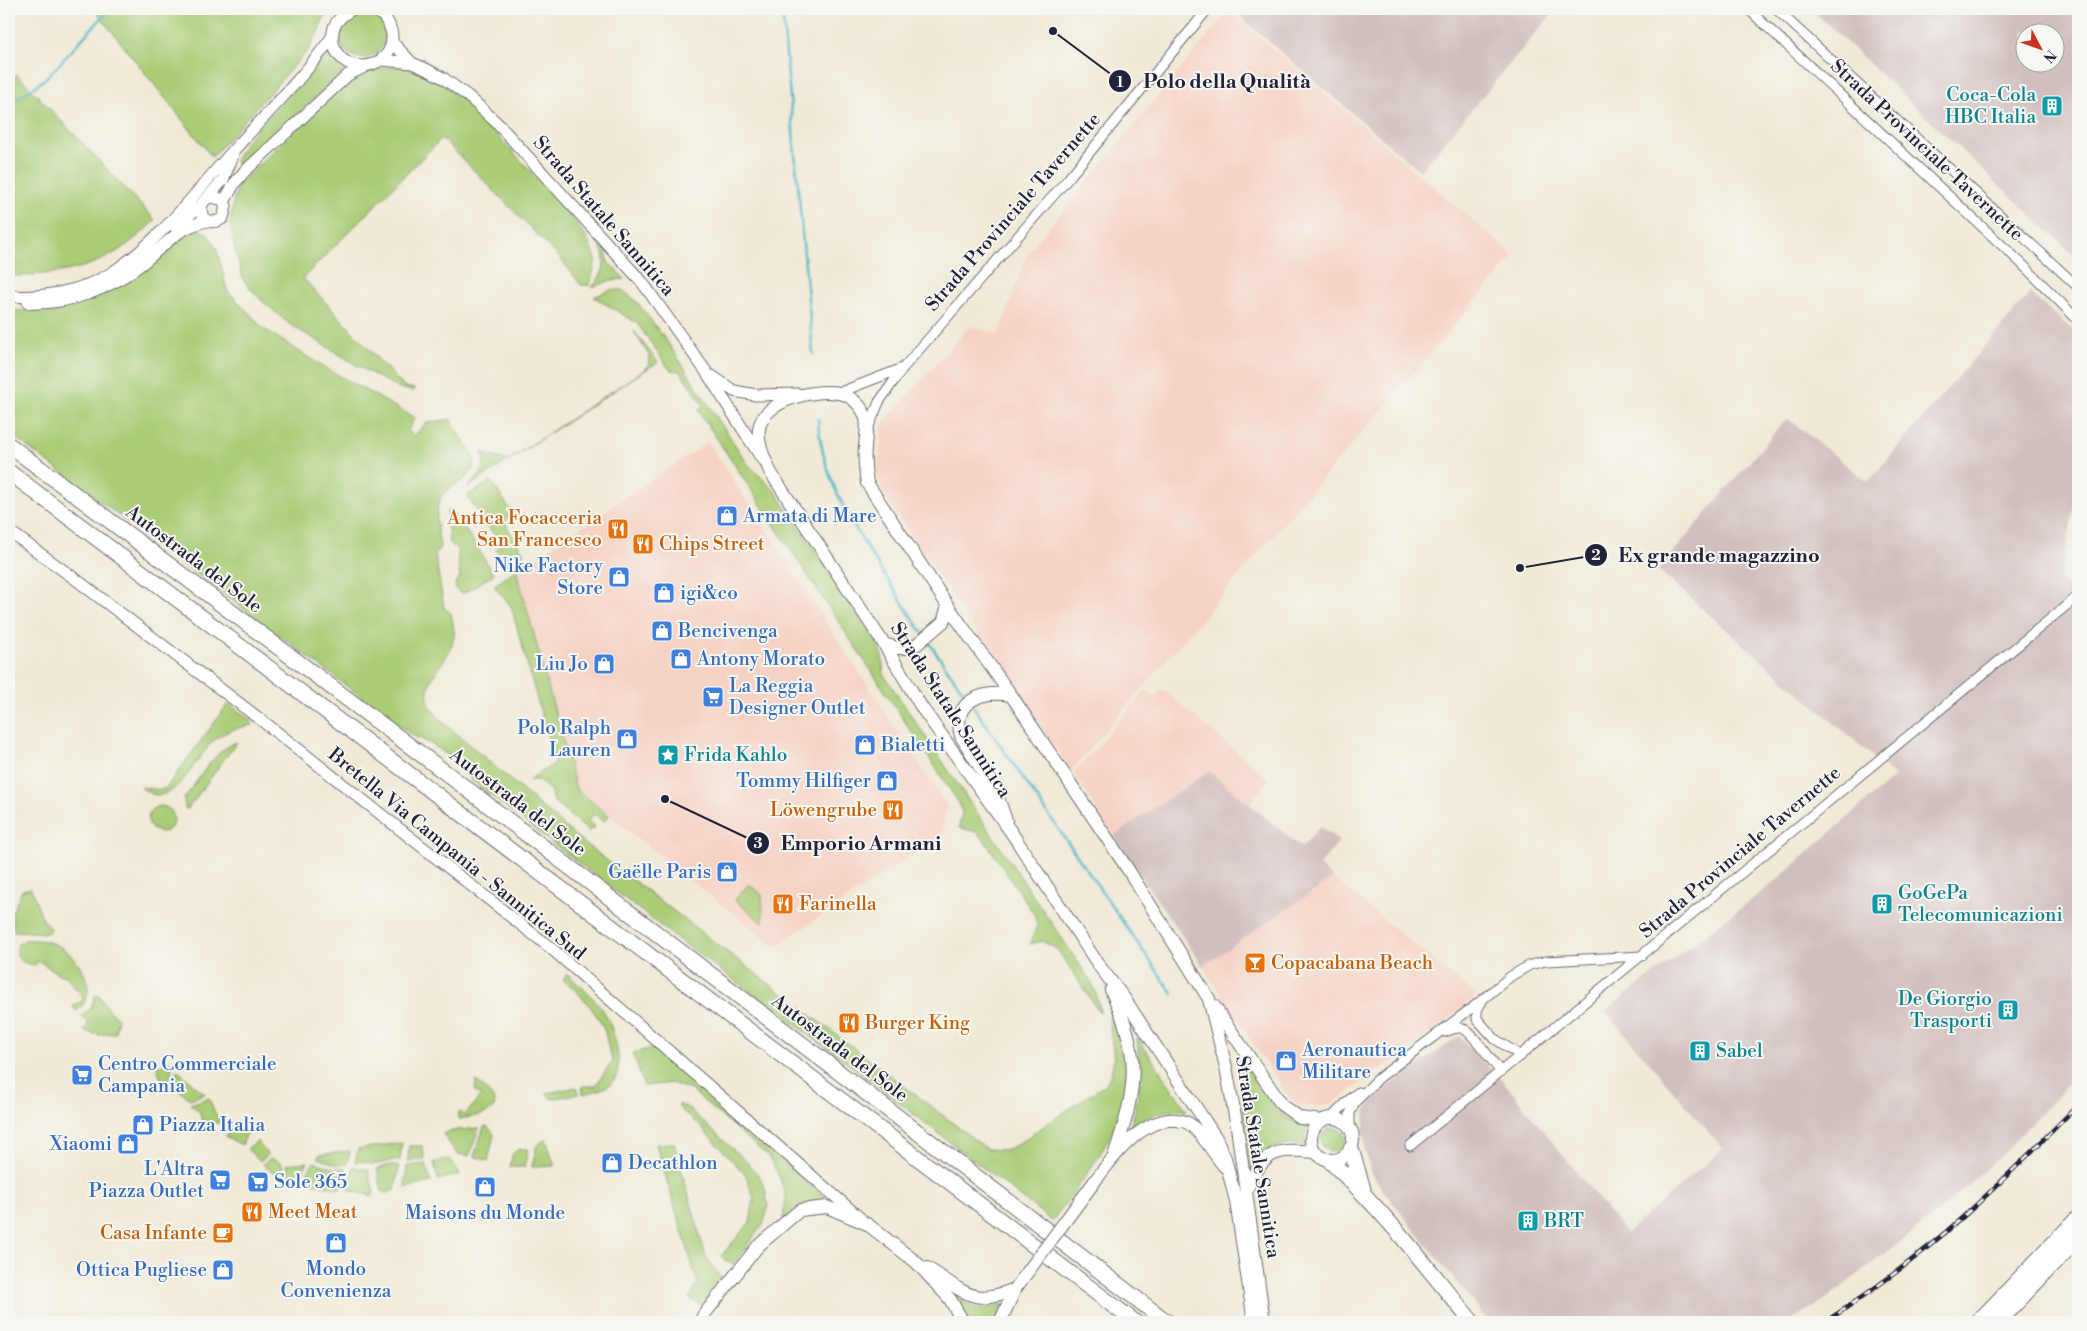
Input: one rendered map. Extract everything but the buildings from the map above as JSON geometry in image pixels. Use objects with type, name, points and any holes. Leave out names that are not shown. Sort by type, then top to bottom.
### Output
[{"type":"highway","name":"Autostrada del Sole","points":[[9,445],[431,761],[1167,1322]]},
{"type":"highway","points":[[9,472],[1135,1322]]},
{"type":"highway","points":[[1351,1149],[1364,1193]]},
{"type":"highway","points":[[1330,1161],[1364,1193],[1472,1322]]},
{"type":"highway","points":[[1978,1322],[2078,1218]]},
{"type":"highway","points":[[1998,1322],[2078,1238]]},
{"type":"main road","name":"Strada Statale Sannitica","points":[[1254,1322],[1236,1201],[1225,1158],[1216,1138],[1124,998],[1100,967],[1010,832],[922,708],[884,644],[771,473],[763,455],[759,437],[762,420],[773,408],[800,394],[838,393],[850,397],[864,412],[866,418],[865,464],[867,483],[946,603],[1011,695],[1127,868],[1209,999],[1282,1105],[1300,1118],[1327,1120]]},
{"type":"main road","points":[[884,644],[898,648],[908,648],[916,645],[943,622],[946,603]]},
{"type":"main road","points":[[1010,832],[997,796],[961,736],[958,725],[961,710],[971,700],[997,693],[1011,695]]},
{"type":"main road","name":"Strada Statale Sannitica","points":[[1100,967],[1127,1030],[1133,1061],[1132,1096],[1113,1158]]},
{"type":"main road","name":"Strada Statale Sannitica","points":[[1209,999],[1226,1067],[1237,1127],[1264,1322]]},
{"type":"main road","name":"Strada Statale Sannitica","points":[[1000,1322],[1015,1289],[1080,1201],[1113,1158],[1134,1137],[1151,1124],[1166,1119],[1185,1122],[1195,1129],[1227,1169]]},
{"type":"main road","points":[[1327,1120],[1342,1121],[1350,1128],[1353,1135],[1351,1149],[1342,1158],[1330,1161],[1322,1158],[1312,1147],[1314,1129],[1327,1120]]},
{"type":"main road","points":[[1246,1192],[1255,1171],[1265,1159],[1286,1150],[1315,1152]]},
{"type":"main road","points":[[700,1320],[758,1246],[800,1210],[827,1207],[867,1224],[916,1262],[968,1295],[980,1298],[995,1296],[1015,1289]]},
{"type":"main road","points":[[916,1262],[950,1299],[963,1322]]},
{"type":"street","points":[[9,296],[45,296],[79,287],[107,275],[139,253],[323,50],[332,37],[338,14],[353,9]]},
{"type":"street","points":[[224,202],[244,172],[348,76],[382,60],[392,42],[392,32],[382,15],[371,9]]},
{"type":"street","name":"Strada Provinciale Tavernette","points":[[866,434],[879,402],[903,368],[1067,180],[1208,9]]},
{"type":"street","name":"Strada Provinciale Tavernette","points":[[1748,9],[2021,263],[2078,320]]},
{"type":"street","name":"Strada Provinciale Tavernette","points":[[1776,9],[2078,287]]},
{"type":"street","points":[[332,37],[338,55],[345,62],[354,66],[364,67]]},
{"type":"street","name":"Strada Statale Sannitica","points":[[392,42],[412,63]]},
{"type":"street","name":"Strada Statale Sannitica","points":[[382,60],[412,63],[443,78],[469,97],[497,123],[642,282],[705,370],[771,473]]},
{"type":"street","points":[[155,237],[172,229],[209,197],[223,180],[237,146]]},
{"type":"street","points":[[9,302],[45,304],[81,296],[110,285],[142,264],[184,228],[207,221],[215,222],[223,218],[226,211],[224,202],[218,197],[209,197]]},
{"type":"street","points":[[200,206],[201,214],[207,221]]},
{"type":"street","name":"Strada Provinciale Tavernette","points":[[838,393],[903,368]]},
{"type":"street","points":[[705,370],[734,391],[756,394],[800,394]]},
{"type":"street","name":"Bretella Via Campania - Sannitica Sud","points":[[9,532],[78,581],[266,723],[552,949],[867,1224]]},
{"type":"street","name":"Strada Provinciale Tavernette","points":[[1327,1120],[1352,1097],[1372,1084],[1512,976],[1530,965],[1546,961],[1643,956],[2078,596]]},
{"type":"street","points":[[1410,1146],[1643,956]]},
{"type":"street","points":[[1485,997],[1477,1010],[1477,1019],[1495,1039],[1521,1056]]},
{"type":"street","points":[[1435,1036],[1455,1028],[1464,1029],[1483,1048],[1488,1058],[1501,1072]]},
{"type":"street","name":"Strada Provinciale Tavernette","points":[[1350,1128],[1350,1113],[1355,1102],[1372,1084]]},
{"type":"shaded area","points":[[1234,9],[1556,9],[1420,171],[1233,11]]},
{"type":"shaded area","points":[[1811,9],[2078,9],[2078,259]]},
{"type":"shaded area","points":[[1229,11],[1514,256],[1071,771],[894,510],[882,489],[877,476],[882,425],[970,326],[999,334],[1027,254]]},
{"type":"shaded area","points":[[2030,293],[2075,332],[2078,338],[2078,489],[2060,578],[2078,596],[2078,1074],[2004,1152],[1936,1214],[1825,1300],[1788,1322],[1489,1322],[1385,1193],[1370,1171],[1364,1145],[1363,1129],[1366,1110],[1376,1093],[1459,1036],[1508,1087],[1626,1233],[1723,1149],[1605,1011],[1771,885],[1895,776],[1658,570],[1787,418],[1868,482]]},
{"type":"shaded area","name":"La Reggia Designer Outlet","points":[[708,442],[947,806],[942,835],[775,947],[576,789],[517,571]]},
{"type":"shaded area","points":[[1162,689],[1269,779],[1249,804],[1209,772],[1113,836],[1074,773],[1146,690],[1155,697]]},
{"type":"shaded area","points":[[1209,771],[1302,848],[1320,826],[1339,841],[1319,866],[1333,878],[1203,966],[1113,836]]},
{"type":"shaded area","points":[[1333,878],[1476,996],[1432,1033],[1330,1105],[1316,1108],[1301,1106],[1288,1097],[1203,966]]},
{"type":"green space","points":[[94,9],[327,9],[309,49],[212,157]]},
{"type":"green space","points":[[362,12],[375,16],[381,22],[385,35],[381,48],[375,54],[362,58],[349,54],[343,48],[339,35],[343,22],[349,16]]},
{"type":"green space","points":[[330,49],[336,61],[347,68],[244,163],[238,164],[235,161],[245,142]]},
{"type":"green space","points":[[399,66],[418,70],[444,84],[463,99],[566,209],[586,237],[596,258],[590,285],[581,285],[561,259],[445,141],[440,140],[303,278],[404,387],[416,389],[412,391],[399,388],[365,370],[288,323],[260,299],[244,281],[230,224],[234,198],[239,184],[339,88],[367,72]]},
{"type":"green space","points":[[17,74],[155,220],[130,242],[105,258],[76,269],[60,272],[26,276],[9,275],[9,80]]},
{"type":"green space","points":[[199,230],[208,234],[217,249],[227,290],[264,329],[322,366],[415,418],[408,431],[414,436],[426,423],[452,419],[471,452],[474,463],[470,474],[444,493],[437,510],[440,547],[435,554],[444,608],[451,613],[454,636],[451,648],[433,678],[428,698],[432,709],[442,721],[580,840],[987,1149],[1004,1150],[1013,1147],[1106,1084],[1113,1064],[1110,1029],[1111,1011],[1123,1042],[1126,1071],[1124,1098],[1116,1124],[1103,1148],[1088,1173],[1052,1221],[853,1067],[666,930],[473,782],[460,766],[446,754],[412,735],[9,433],[9,310],[50,309],[88,300],[123,283],[157,260],[181,238],[193,231]]},
{"type":"green space","points":[[600,245],[606,249],[608,262],[625,279],[611,280],[591,288],[602,273],[604,257]]},
{"type":"green space","points":[[610,290],[622,290],[636,301],[666,340],[747,463],[775,491],[881,649],[884,675],[1092,983],[1099,1003],[1100,1013],[1057,949],[1042,941],[1030,944],[1037,925],[1034,914],[983,838],[976,832],[959,828],[962,813],[959,803],[698,410],[704,406],[680,371],[670,370],[637,323],[594,297]]},
{"type":"green space","points":[[634,331],[658,362],[468,487],[482,472],[484,458],[482,451],[489,456],[509,460],[648,367],[649,356]]},
{"type":"green space","points":[[491,481],[513,514],[506,519],[507,527],[524,553],[507,565],[496,549],[501,545],[467,496]]},
{"type":"green space","points":[[452,509],[494,574],[466,592],[461,593],[456,589],[455,583],[460,577],[457,549],[449,542],[447,512]]},
{"type":"green space","points":[[516,569],[576,789],[609,816],[604,821],[594,814],[588,821],[595,827],[588,831],[552,800],[551,791],[538,780],[529,780],[555,763],[511,606],[494,586]]},
{"type":"green space","points":[[228,704],[246,716],[253,725],[230,731],[217,738],[174,789],[164,794],[153,794],[141,787],[160,790],[166,788]]},
{"type":"green space","points":[[237,742],[187,810],[184,799],[201,775],[214,758],[229,745]]},
{"type":"green space","points":[[161,806],[170,810],[174,819],[170,828],[161,832],[152,828],[148,819],[152,810]]},
{"type":"green space","points":[[749,884],[762,895],[763,923],[735,900]]},
{"type":"green space","points":[[31,888],[43,920],[51,930],[47,933],[14,931],[12,913],[22,890]]},
{"type":"green space","points":[[25,940],[40,940],[62,948],[82,969],[88,988],[87,997],[76,1011],[73,1006],[76,1003],[81,1003],[83,997],[65,975],[60,975],[39,961],[35,965],[20,960],[17,954],[18,944]]},
{"type":"green space","points":[[567,974],[599,1005],[610,1023],[617,1048],[618,1066],[614,1080],[604,1088],[583,1094],[582,1086],[595,1086],[613,1061],[605,1031],[600,1021],[586,1001],[563,980]]},
{"type":"green space","points":[[99,995],[109,1011],[118,1018],[115,1033],[98,1035],[84,1031],[89,1023],[81,1017],[91,1008],[95,996]]},
{"type":"green space","points":[[1137,1037],[1187,1111],[1177,1110],[1154,1114],[1141,1122],[1128,1134],[1138,1097],[1139,1064]]},
{"type":"green space","points":[[653,1048],[788,1166],[847,1213],[830,1207],[783,1219],[786,1196],[770,1158],[691,1090],[672,1083],[644,1086],[633,1053]]},
{"type":"green space","points":[[1240,1054],[1260,1087],[1276,1108],[1296,1123],[1308,1127],[1305,1137],[1306,1145],[1287,1145],[1274,1148],[1250,1170],[1244,1119]]},
{"type":"green space","points":[[171,1062],[172,1067],[169,1081],[162,1082],[157,1067]]},
{"type":"green space","points":[[177,1070],[205,1094],[190,1099],[173,1085]]},
{"type":"green space","points":[[476,1081],[486,1090],[495,1104],[488,1112],[481,1115],[459,1119],[457,1116],[460,1112],[465,1115],[481,1096],[475,1091]]},
{"type":"green space","points":[[577,1087],[579,1094],[551,1099],[547,1093]]},
{"type":"green space","points":[[209,1098],[215,1113],[223,1123],[202,1122],[200,1112],[190,1104]]},
{"type":"green space","points":[[679,1104],[687,1107],[748,1163],[760,1177],[766,1192],[768,1209],[763,1224],[733,1264],[721,1256],[750,1222],[754,1199],[746,1175],[697,1123],[679,1108]]},
{"type":"green space","points":[[487,1126],[494,1134],[488,1161],[474,1156],[484,1127]]},
{"type":"green space","points":[[230,1128],[247,1133],[242,1145],[226,1137]]},
{"type":"green space","points":[[479,1128],[469,1156],[457,1154],[443,1134],[450,1131]]},
{"type":"green space","points":[[1333,1128],[1341,1132],[1345,1140],[1341,1148],[1333,1152],[1325,1148],[1321,1140],[1325,1132]]},
{"type":"green space","points":[[546,1139],[555,1166],[532,1167],[537,1145]]},
{"type":"green space","points":[[257,1141],[268,1155],[260,1161],[247,1149]]},
{"type":"green space","points":[[402,1143],[400,1160],[375,1164],[362,1161],[355,1162],[358,1149]]},
{"type":"green space","points":[[674,1143],[706,1257],[722,1280],[702,1306],[689,1298],[698,1284],[656,1144]]},
{"type":"green space","points":[[409,1146],[422,1146],[425,1159],[408,1161]]},
{"type":"green space","points":[[518,1149],[528,1149],[524,1167],[510,1167],[512,1155]]},
{"type":"green space","points":[[350,1151],[347,1164],[338,1165],[318,1158],[319,1155]]},
{"type":"green space","points":[[271,1158],[282,1163],[282,1173],[272,1172],[263,1164]]},
{"type":"green space","points":[[450,1159],[460,1174],[438,1180],[434,1162]]},
{"type":"green space","points":[[308,1162],[299,1177],[288,1174],[287,1164]]},
{"type":"green space","points":[[314,1162],[333,1168],[346,1169],[341,1189],[311,1182],[303,1178]]},
{"type":"green space","points":[[426,1164],[431,1182],[405,1188],[407,1166]]},
{"type":"green space","points":[[390,1165],[399,1166],[395,1190],[387,1193],[382,1191],[377,1169]]},
{"type":"green space","points":[[353,1167],[368,1170],[374,1193],[372,1196],[349,1190]]},
{"type":"green space","points":[[941,1287],[975,1308],[984,1309],[1004,1304],[996,1322],[968,1322]]},
{"type":"waterway","points":[[9,105],[50,73],[112,9]]},
{"type":"waterway","points":[[782,9],[813,354]]},
{"type":"waterway","points":[[818,419],[820,440],[825,460],[849,518],[922,632]]},
{"type":"waterway","points":[[928,641],[967,697]]},
{"type":"waterway","points":[[973,706],[1173,994]]},
{"type":"railway","points":[[1825,1322],[1897,1272],[1931,1245],[2008,1175],[2078,1105]]},
{"type":"place","name":"Polo della Qualità","points":[[1053,31]]},
{"type":"place","name":"Coca-Cola HBC Italia","points":[[2052,106]]},
{"type":"place","name":"Armata di Mare","points":[[727,516]]},
{"type":"place","name":"Antica Focacceria San Francesco","points":[[618,529]]},
{"type":"place","name":"Chips Street","points":[[643,544]]},
{"type":"place","name":"Ex grande magazzino","points":[[1520,568]]},
{"type":"place","name":"Nike Factory Store","points":[[619,577]]},
{"type":"place","name":"igi&co","points":[[664,593]]},
{"type":"place","name":"Bencivenga","points":[[662,631]]},
{"type":"place","name":"Antony Morato","points":[[681,659]]},
{"type":"place","name":"Liu Jo","points":[[604,664]]},
{"type":"place","name":"La Reggia Designer Outlet","points":[[713,697]]},
{"type":"place","name":"Polo Ralph Lauren","points":[[627,739]]},
{"type":"place","name":"Bialetti","points":[[865,745]]},
{"type":"place","name":"Frida Kahlo","points":[[668,755]]},
{"type":"place","name":"Tommy Hilfiger","points":[[887,781]]},
{"type":"place","name":"Emporio Armani","points":[[665,799]]},
{"type":"place","name":"Löwengrube","points":[[893,810]]},
{"type":"place","name":"Gaëlle Paris","points":[[727,872]]},
{"type":"place","name":"Farinella","points":[[783,904]]},
{"type":"place","name":"GoGePa Telecomunicazioni","points":[[1882,904]]},
{"type":"place","name":"Copacabana Beach","points":[[1255,963]]},
{"type":"place","name":"De Giorgio Trasporti","points":[[2008,1010]]},
{"type":"place","name":"Burger King","points":[[849,1023]]},
{"type":"place","name":"Sabel","points":[[1700,1051]]},
{"type":"place","name":"Aeronautica Militare","points":[[1286,1061]]},
{"type":"place","name":"Centro Commerciale Campania","points":[[82,1075]]},
{"type":"place","name":"Piazza Italia","points":[[143,1125]]},
{"type":"place","name":"Xiaomi","points":[[128,1144]]},
{"type":"place","name":"Decathlon","points":[[612,1163]]},
{"type":"place","name":"L'Altra Piazza Outlet","points":[[220,1180]]},
{"type":"place","name":"Sole 365","points":[[258,1182]]},
{"type":"place","name":"Maisons du Monde","points":[[485,1187]]},
{"type":"place","name":"Meet Meat","points":[[252,1212]]},
{"type":"place","name":"BRT","points":[[1528,1221]]},
{"type":"place","name":"Casa Infante","points":[[223,1233]]},
{"type":"place","name":"Mondo Convenienza","points":[[336,1243]]},
{"type":"place","name":"Ottica Pugliese","points":[[223,1270]]}]
